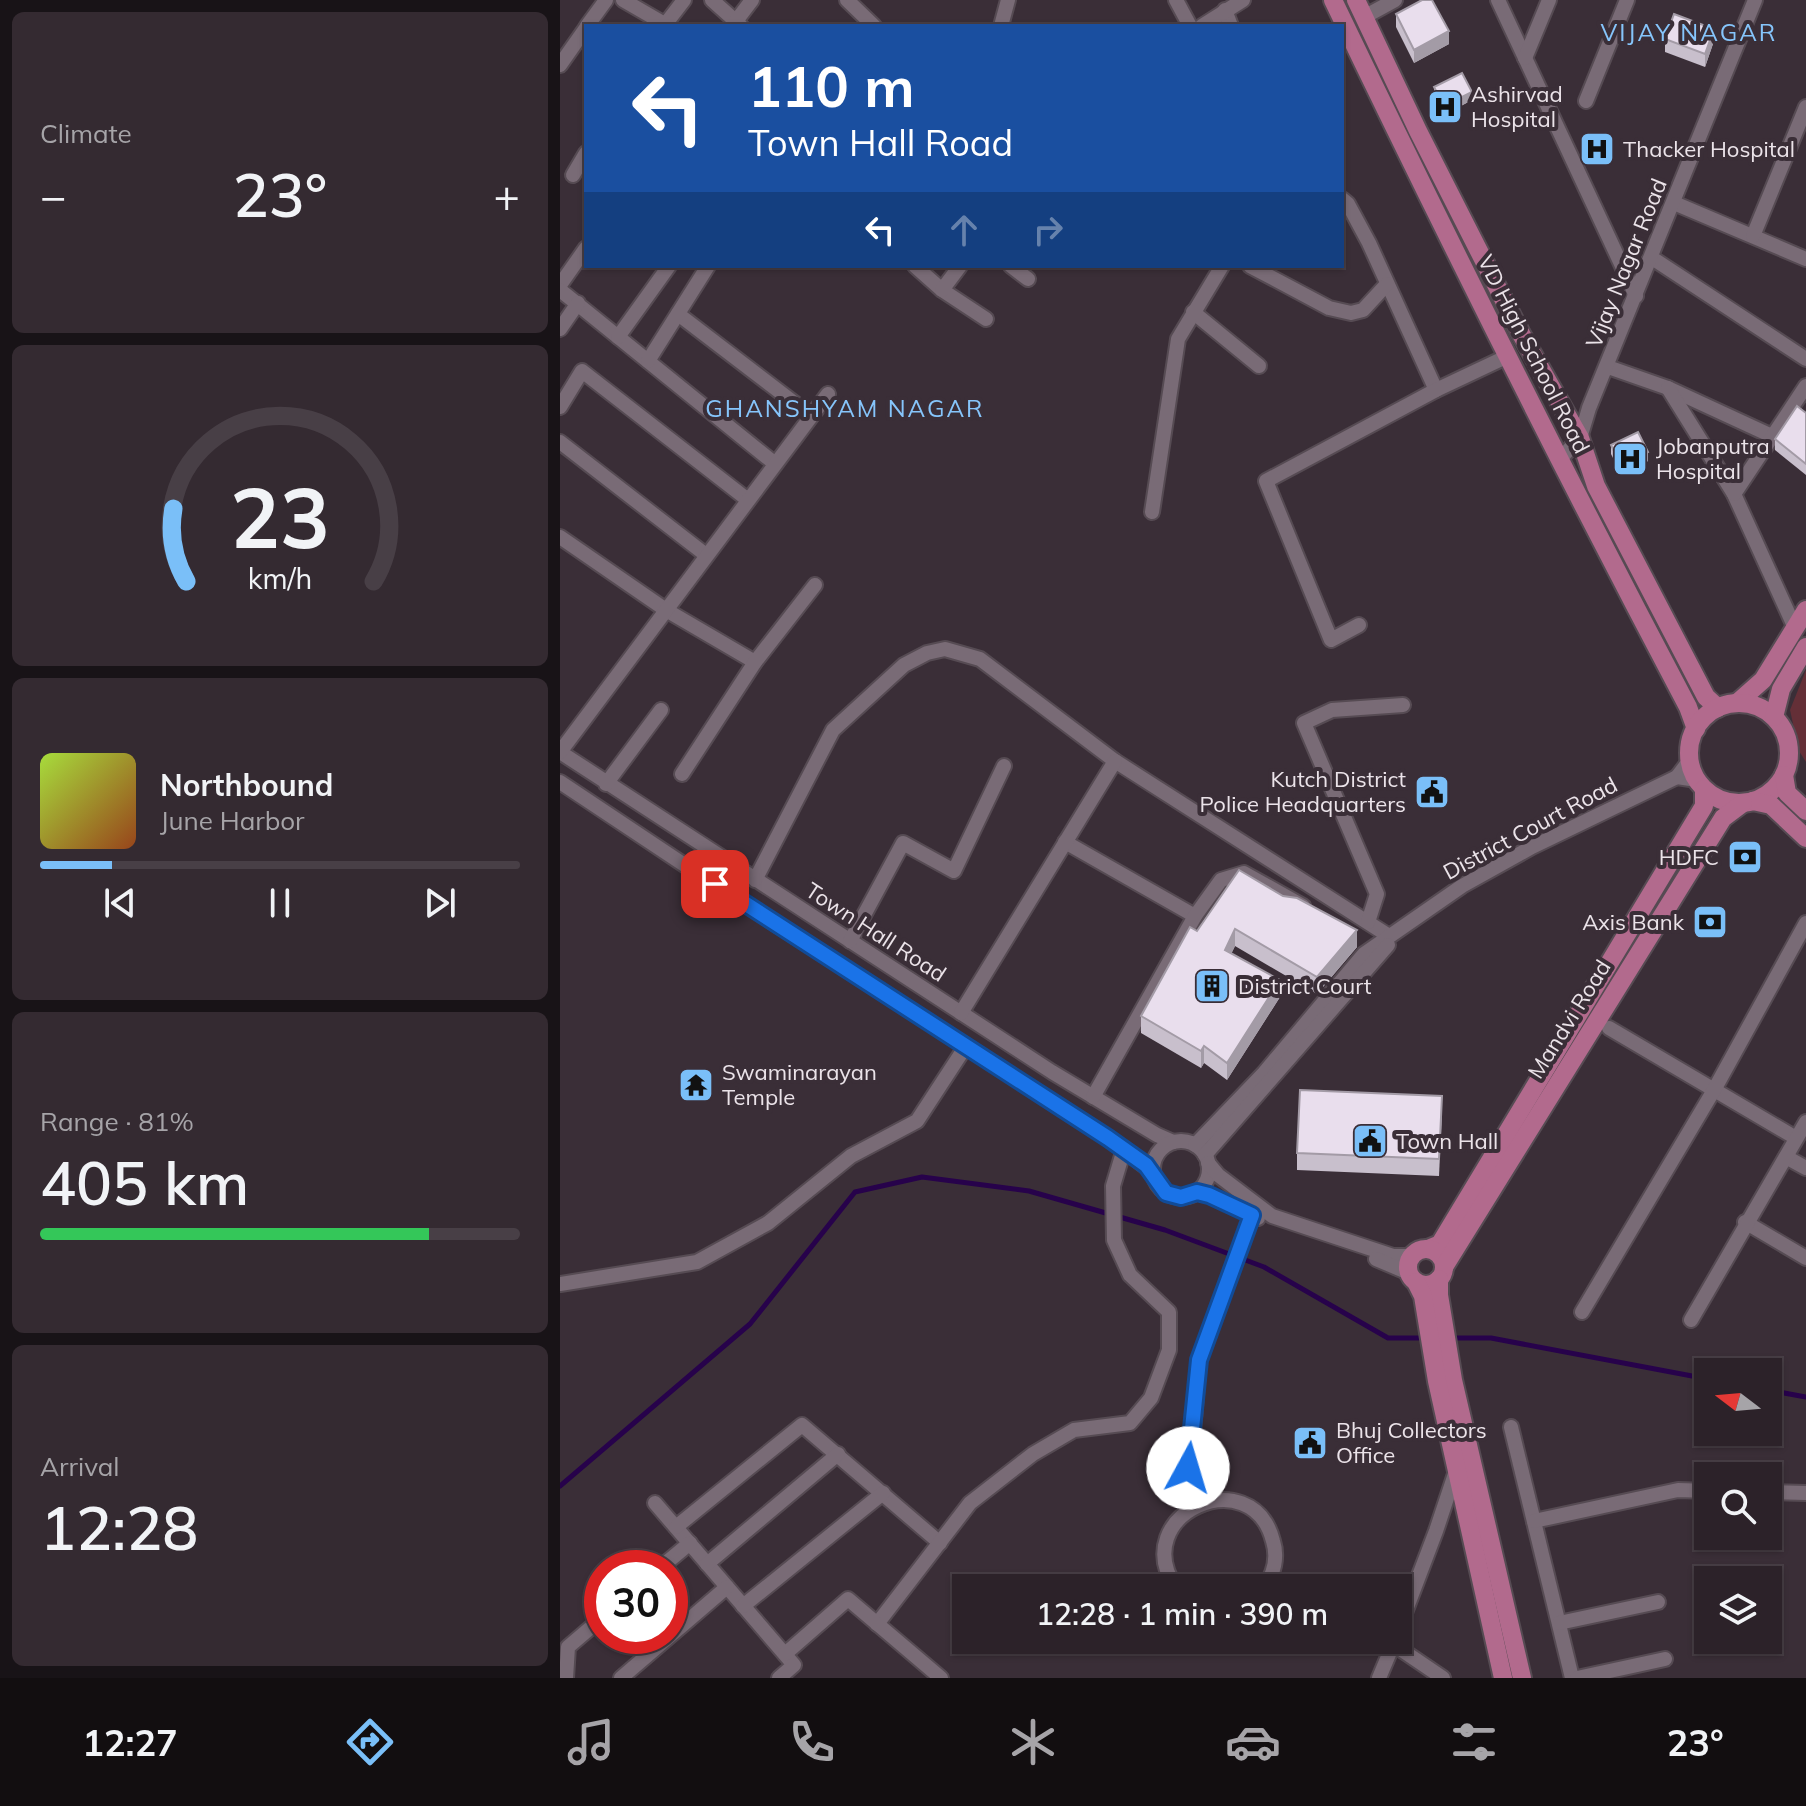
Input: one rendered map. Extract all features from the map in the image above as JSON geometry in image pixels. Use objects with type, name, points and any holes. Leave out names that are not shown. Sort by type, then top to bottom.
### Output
[{"type":"main road","name":"VD High School Road","points":[[1333,0],[1399,141],[1688,707],[1696,729]]},
{"type":"main road","name":"VD High School Road","points":[[1360,9],[1521,334],[1580,438],[1596,486],[1706,697],[1718,708]]},
{"type":"main road","points":[[1737,703],[1763,680],[1806,610]]},
{"type":"main road","points":[[1774,717],[1781,689],[1806,647]]},
{"type":"main road","points":[[1806,811],[1787,793],[1784,775],[1788,744],[1786,734],[1774,717],[1757,706],[1737,703],[1718,708],[1702,720],[1689,749],[1700,784],[1722,800],[1771,805],[1806,838]]},
{"type":"main road","points":[[1748,802],[1771,791],[1784,775]]},
{"type":"main road","name":"Mandvi Road","points":[[1426,1275],[1440,1244],[1704,806],[1700,784]]},
{"type":"main road","name":"Mandvi Road","points":[[1426,1275],[1723,818],[1748,802]]},
{"type":"main road","points":[[1426,1275],[1445,1381],[1456,1471],[1503,1678]]},
{"type":"main road","points":[[1445,1381],[1522,1678]]},
{"type":"street","points":[[589,24],[606,0]]},
{"type":"street","points":[[623,0],[664,24]]},
{"type":"street","points":[[667,24],[684,0]]},
{"type":"street","points":[[712,0],[739,24],[752,0]]},
{"type":"street","points":[[847,0],[872,24]]},
{"type":"street","points":[[1002,24],[1008,0]]},
{"type":"street","points":[[1176,0],[1189,24]]},
{"type":"street","points":[[1360,9],[1395,0]]},
{"type":"street","points":[[1498,0],[1636,296]]},
{"type":"street","points":[[1525,58],[1549,0]]},
{"type":"street","points":[[1586,101],[1627,0]]},
{"type":"street","name":"Vijay Nagar Road","points":[[1560,459],[1580,438],[1589,408],[1755,0]]},
{"type":"street","points":[[1205,24],[1232,4]]},
{"type":"street","points":[[1231,24],[1232,4]]},
{"type":"street","points":[[560,65],[584,31]]},
{"type":"street","points":[[1753,236],[1806,107]]},
{"type":"street","points":[[573,175],[584,156]]},
{"type":"street","points":[[1344,201],[1369,243],[1436,390]]},
{"type":"street","points":[[1674,203],[1806,259]]},
{"type":"street","points":[[584,251],[560,287],[774,463]]},
{"type":"street","points":[[1652,258],[1806,359]]},
{"type":"street","points":[[618,337],[668,268]]},
{"type":"street","points":[[648,361],[707,268]]},
{"type":"street","points":[[917,268],[942,290],[986,319]]},
{"type":"street","points":[[942,290],[958,268]]},
{"type":"street","points":[[1014,268],[1028,279]]},
{"type":"street","points":[[1152,512],[1178,339],[1221,268]]},
{"type":"street","points":[[1254,268],[1341,313],[1363,310],[1387,284]]},
{"type":"street","points":[[560,329],[578,303]]},
{"type":"street","points":[[1193,312],[1259,366]]},
{"type":"street","points":[[678,314],[810,415]]},
{"type":"street","points":[[1359,625],[1331,640],[1266,481],[1436,390],[1508,356]]},
{"type":"street","points":[[1608,367],[1668,388],[1772,436]]},
{"type":"street","points":[[561,404],[582,371],[748,500]]},
{"type":"street","points":[[1734,494],[1806,386]]},
{"type":"street","points":[[1668,388],[1734,494],[1795,628]]},
{"type":"street","points":[[560,752],[828,394]]},
{"type":"street","points":[[1548,436],[1589,408]]},
{"type":"street","points":[[560,442],[706,555]]},
{"type":"street","points":[[560,537],[666,610],[755,662]]},
{"type":"street","points":[[682,774],[755,662],[815,585]]},
{"type":"street","points":[[755,880],[833,730],[873,690],[904,665],[927,653],[945,649],[980,659],[1115,761],[1389,936]]},
{"type":"street","points":[[1358,937],[1371,924],[1377,894],[1304,723],[1332,710],[1403,705]]},
{"type":"street","points":[[606,784],[661,710]]},
{"type":"street","name":"Town Hall Road","points":[[560,752],[1093,1097],[1173,1142]]},
{"type":"street","points":[[1690,760],[1677,777],[1700,784]]},
{"type":"street","points":[[961,1013],[1115,761]]},
{"type":"street","points":[[850,941],[903,843],[954,871],[1004,766]]},
{"type":"street","name":"District Court Road","points":[[1203,1154],[1264,1073],[1364,954],[1462,886],[1532,847],[1677,777]]},
{"type":"street","points":[[560,782],[1124,1149],[1153,1172]]},
{"type":"street","points":[[1065,842],[1195,916]]},
{"type":"street","points":[[1093,1097],[1195,916],[1221,880],[1244,873],[1320,916]]},
{"type":"street","name":"District Court Road","points":[[1203,1154],[1272,1081],[1406,923]]},
{"type":"street","points":[[1582,1312],[1714,1090],[1806,923]]},
{"type":"street","points":[[1609,1028],[1796,1138]]},
{"type":"street","points":[[560,1284],[697,1262],[768,1223],[851,1156],[917,1121],[966,1046]]},
{"type":"street","points":[[1691,1320],[1745,1222],[1806,1122]]},
{"type":"street","points":[[1203,1154],[1207,1180],[1197,1192],[1173,1196],[1160,1187],[1153,1164],[1160,1150],[1173,1142],[1203,1154],[1218,1175],[1272,1216],[1393,1256],[1426,1275]]},
{"type":"street","points":[[877,1624],[970,1503],[1033,1454],[1074,1430],[1130,1423],[1151,1398],[1169,1350],[1169,1312],[1130,1275],[1114,1240],[1113,1186],[1124,1149]]},
{"type":"street","points":[[1786,1157],[1806,1168]]},
{"type":"street","points":[[1197,1192],[1271,1224],[1426,1275]]},
{"type":"street","points":[[1186,1512],[1199,1360],[1252,1215]]},
{"type":"street","points":[[1745,1222],[1806,1258]]},
{"type":"street","points":[[676,1527],[802,1425],[940,1543]]},
{"type":"street","points":[[1511,1427],[1575,1678],[1665,1659]]},
{"type":"street","points":[[707,1564],[838,1454]]},
{"type":"street","points":[[1412,1591],[1456,1471]]},
{"type":"street","points":[[1534,1521],[1678,1490],[1694,1491]]},
{"type":"street","points":[[1782,1492],[1806,1493]]},
{"type":"street","points":[[743,1606],[883,1493]]},
{"type":"street","points":[[1169,1574],[1165,1550],[1171,1529],[1186,1512],[1205,1502],[1228,1500],[1249,1507],[1272,1535],[1275,1547],[1272,1574]]},
{"type":"street","points":[[655,1503],[794,1665],[779,1678]]},
{"type":"street","points":[[682,1550],[690,1543]]},
{"type":"street","points":[[621,1678],[727,1587]]},
{"type":"street","points":[[785,1654],[848,1599],[941,1678]]},
{"type":"street","points":[[1559,1623],[1658,1602]]},
{"type":"street","points":[[566,1678],[568,1647],[584,1633]]},
{"type":"street","points":[[1412,1653],[1443,1678]]},
{"type":"street","points":[[1382,1675],[1388,1654]]},
{"type":"shaded area","points":[[1806,670],[1806,762],[1799,751],[1790,710]]},
{"type":"building","points":[[1422,0],[1432,0],[1449,31],[1414,50],[1396,14]]},
{"type":"building","points":[[1674,14],[1714,29],[1705,54],[1665,39]]},
{"type":"building","points":[[1462,73],[1472,92],[1444,106],[1434,87]]},
{"type":"building","points":[[1603,136],[1611,149],[1597,157],[1590,144]]},
{"type":"building","points":[[1797,406],[1806,413],[1806,464],[1775,439]]},
{"type":"building","points":[[1638,432],[1648,452],[1621,465],[1611,445]]},
{"type":"building","name":"District Court","points":[[1239,870],[1283,896],[1297,898],[1357,930],[1317,977],[1235,929],[1225,950],[1280,980],[1227,1063],[1204,1046],[1201,1051],[1141,1016],[1190,927],[1197,931]]},
{"type":"building","name":"Town Hall","points":[[1300,1090],[1442,1096],[1439,1159],[1297,1153]]},
{"type":"waterway","points":[[560,1486],[750,1324],[855,1192],[922,1177],[1029,1191],[1165,1230],[1264,1267],[1388,1338],[1426,1338]]},
{"type":"waterway","points":[[1452,1338],[1491,1338],[1694,1376]]},
{"type":"waterway","points":[[1782,1393],[1806,1397]]},
{"type":"place","name":"Ashirvad Hospital","points":[[1445,107]]},
{"type":"place","name":"Thacker Hospital","points":[[1597,149]]},
{"type":"place","name":"Jobanputra Hospital","points":[[1630,459]]},
{"type":"place","name":"Kutch District Police Headquarters","points":[[1432,792]]},
{"type":"place","name":"HDFC","points":[[1745,857]]},
{"type":"place","name":"Axis Bank","points":[[1710,922]]},
{"type":"place","name":"District Court","points":[[1212,986]]},
{"type":"place","name":"Swaminarayan Temple","points":[[696,1085]]},
{"type":"place","name":"Town Hall","points":[[1370,1141]]},
{"type":"place","name":"Bhuj Collectors Office","points":[[1310,1443]]},
{"type":"district","name":"VIJAY NAGAR","points":[[1689,32]]},
{"type":"district","name":"GHANSHYAM NAGAR","points":[[845,408]]},
{"type":"route","points":[[715,884],[1108,1138],[1146,1165],[1166,1193],[1181,1197],[1197,1192],[1209,1195],[1252,1215],[1199,1360],[1188,1468]]}]
